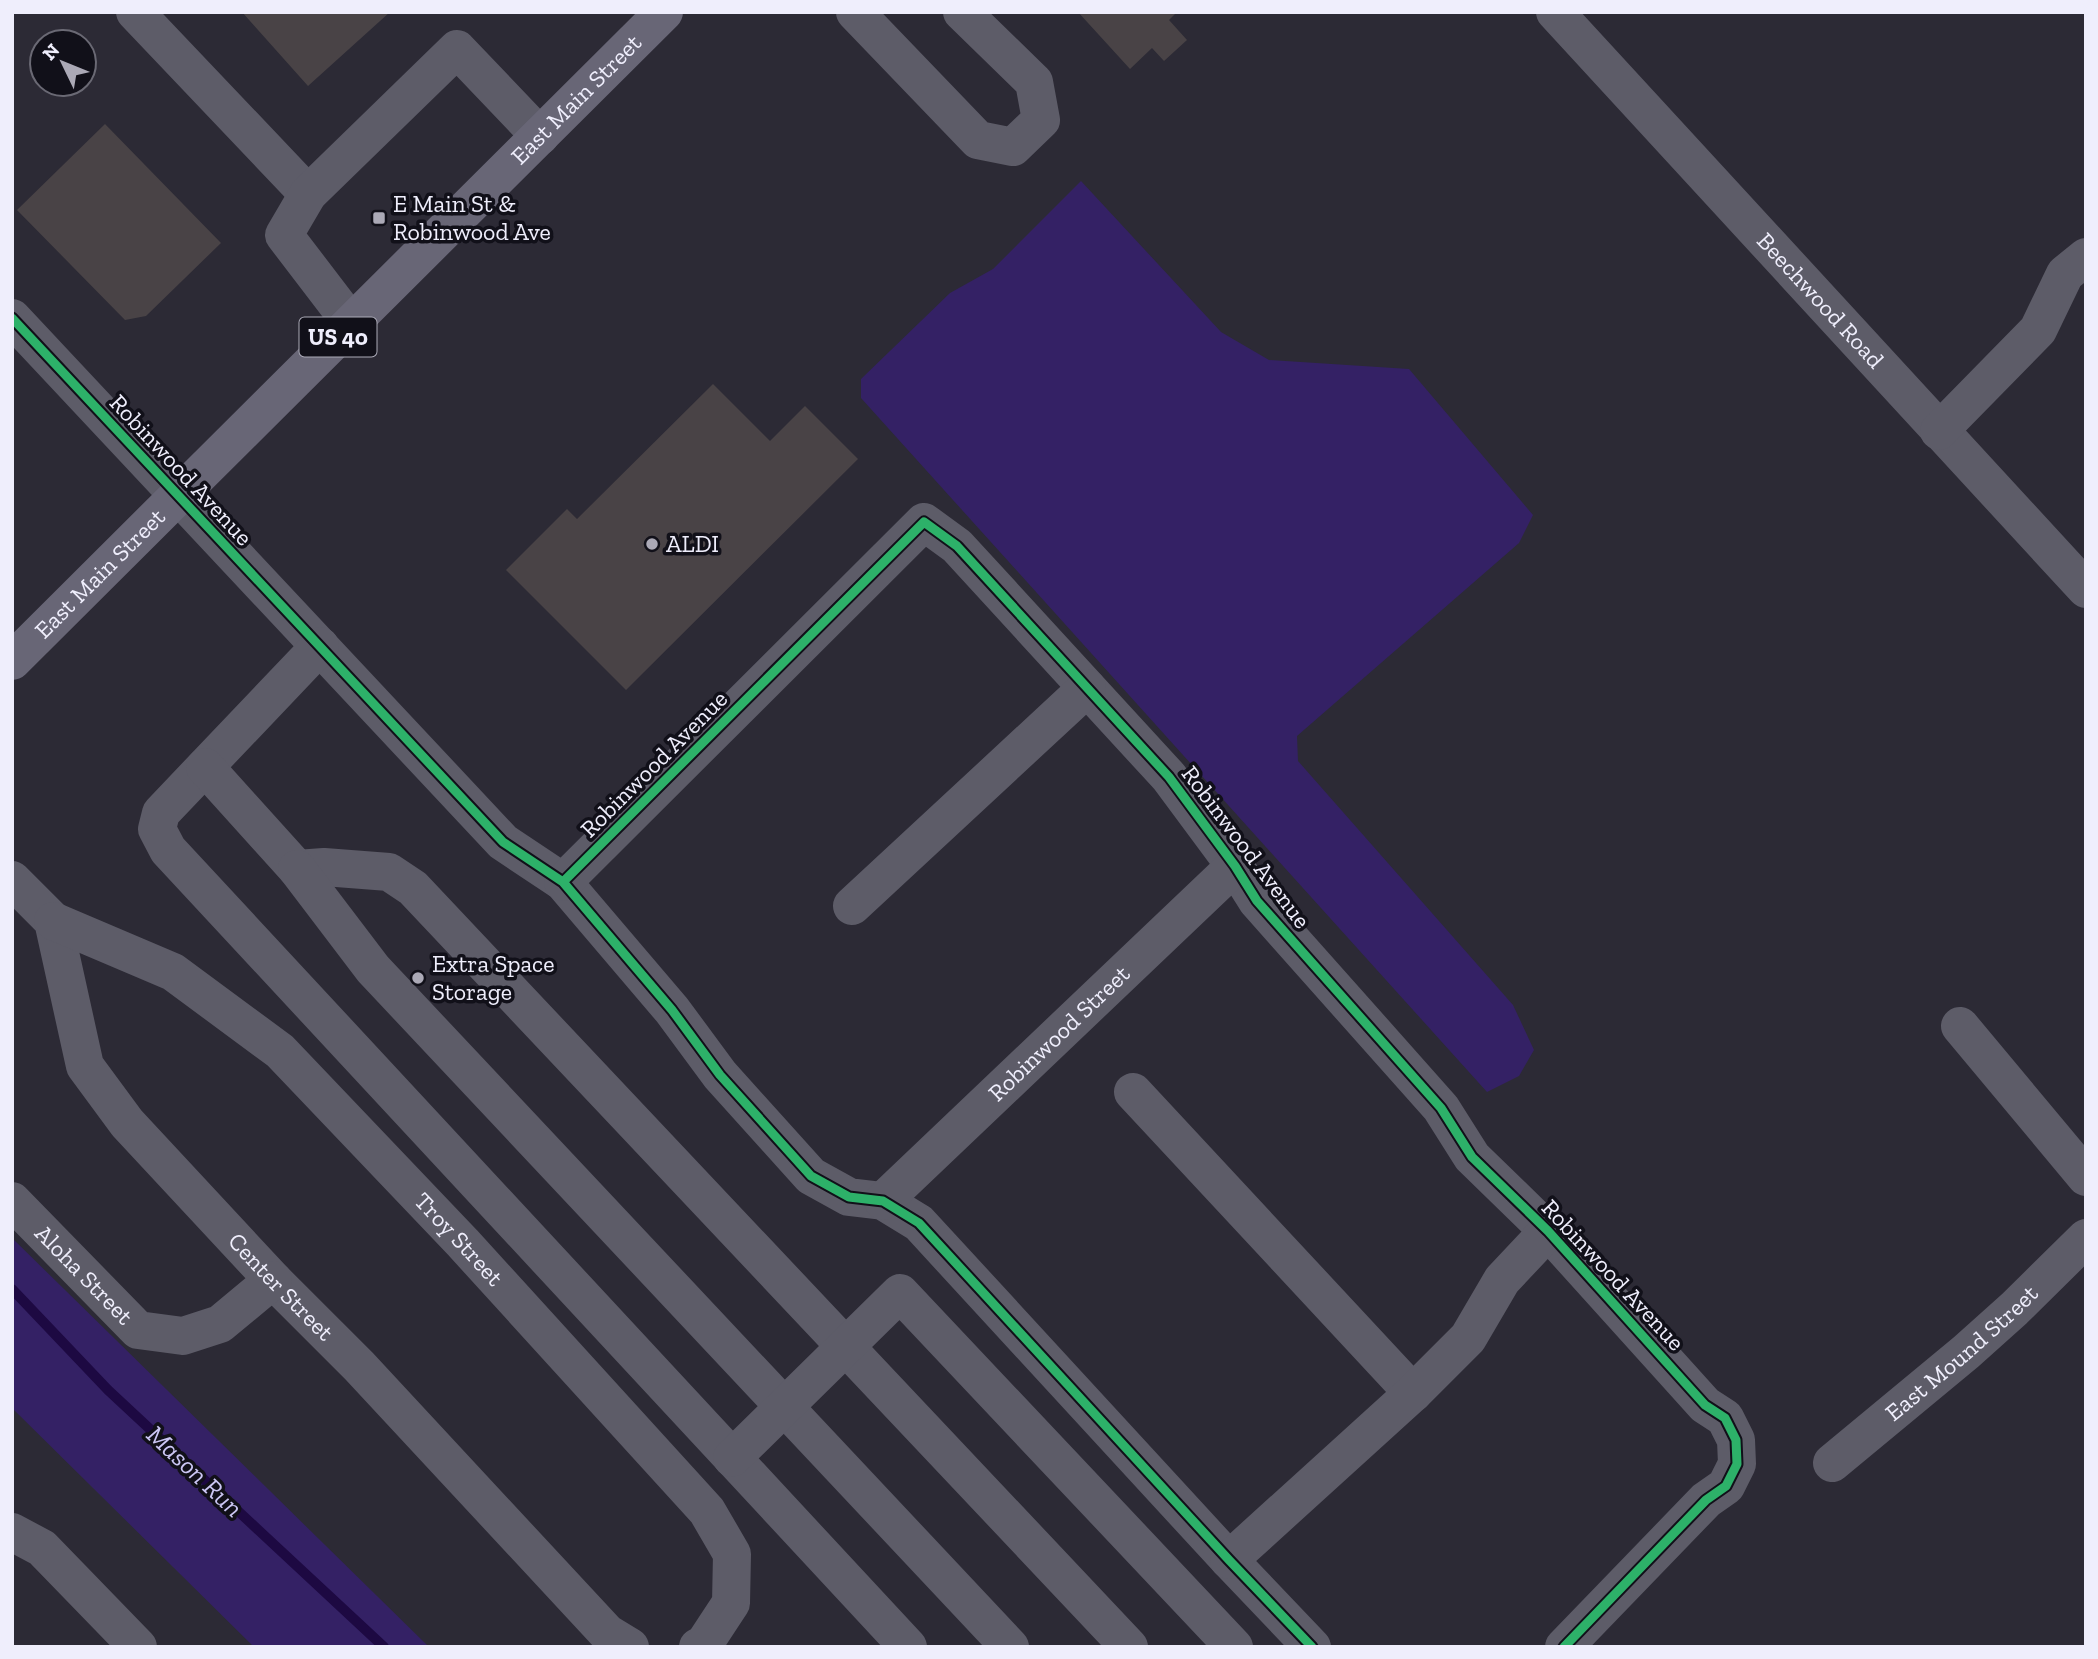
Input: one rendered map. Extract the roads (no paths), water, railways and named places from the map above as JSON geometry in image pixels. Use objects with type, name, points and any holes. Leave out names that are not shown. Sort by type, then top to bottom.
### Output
[{"type":"main road","name":"East Main Street","points":[[13,660],[664,12]]},
{"type":"street","points":[[135,12],[307,194]]},
{"type":"street","points":[[855,12],[978,140],[1013,147],[1041,120],[1034,82],[962,12]]},
{"type":"street","name":"Beechwood Road","points":[[1555,12],[2086,589]]},
{"type":"street","points":[[352,324],[284,235],[307,194],[457,49],[540,136]]},
{"type":"street","points":[[1939,430],[2038,330],[2065,274],[2086,257]]},
{"type":"street","name":"Robinwood Avenue","points":[[12,318],[503,842],[563,882],[672,1010],[720,1074],[811,1176],[849,1197],[883,1201],[919,1223],[1312,1647]]},
{"type":"street","name":"Robinwood Avenue","points":[[563,882],[924,522],[957,546],[1169,777],[1235,866],[1257,901],[1441,1108],[1472,1157],[1548,1231],[1705,1405],[1725,1418],[1736,1440],[1737,1464],[1726,1486],[1706,1500],[1564,1647]]},
{"type":"street","points":[[320,646],[161,813],[157,829],[168,850],[908,1647]]},
{"type":"street","points":[[852,906],[1087,688]]},
{"type":"street","points":[[205,766],[297,869],[373,969],[1010,1647]]},
{"type":"street","name":"Robinwood Street","points":[[883,1201],[1235,866]]},
{"type":"street","points":[[297,869],[324,867],[389,872],[413,888],[1129,1647]]},
{"type":"street","points":[[12,880],[53,921]]},
{"type":"street","name":"Center Street","points":[[53,921],[85,1066],[127,1124],[273,1280],[359,1366],[607,1633],[630,1647]]},
{"type":"street","name":"Troy Street","points":[[53,921],[173,972],[279,1051],[463,1243],[707,1511],[732,1554],[731,1603],[704,1644],[698,1647]]},
{"type":"street","points":[[1961,1026],[2086,1177]]},
{"type":"street","points":[[1133,1092],[1413,1393]]},
{"type":"street","name":"Aloha Street","points":[[12,1201],[138,1330],[183,1336],[219,1324],[273,1280]]},
{"type":"street","points":[[1229,1560],[1413,1393],[1468,1338],[1502,1280],[1548,1231]]},
{"type":"street","name":"East Mound Street","points":[[1832,1463],[2014,1310],[2086,1238]]},
{"type":"street","points":[[732,1458],[900,1293],[1234,1647]]},
{"type":"street","points":[[12,1532],[42,1548],[138,1647]]},
{"type":"waterway","name":"Mason Run","points":[[12,1289],[108,1390],[384,1647]]},
{"type":"place","name":"E Main St & Robinwood Ave","points":[[379,218]]},
{"type":"place","name":"ALDI","points":[[652,544]]},
{"type":"place","name":"Extra Space Storage","points":[[418,978]]}]
